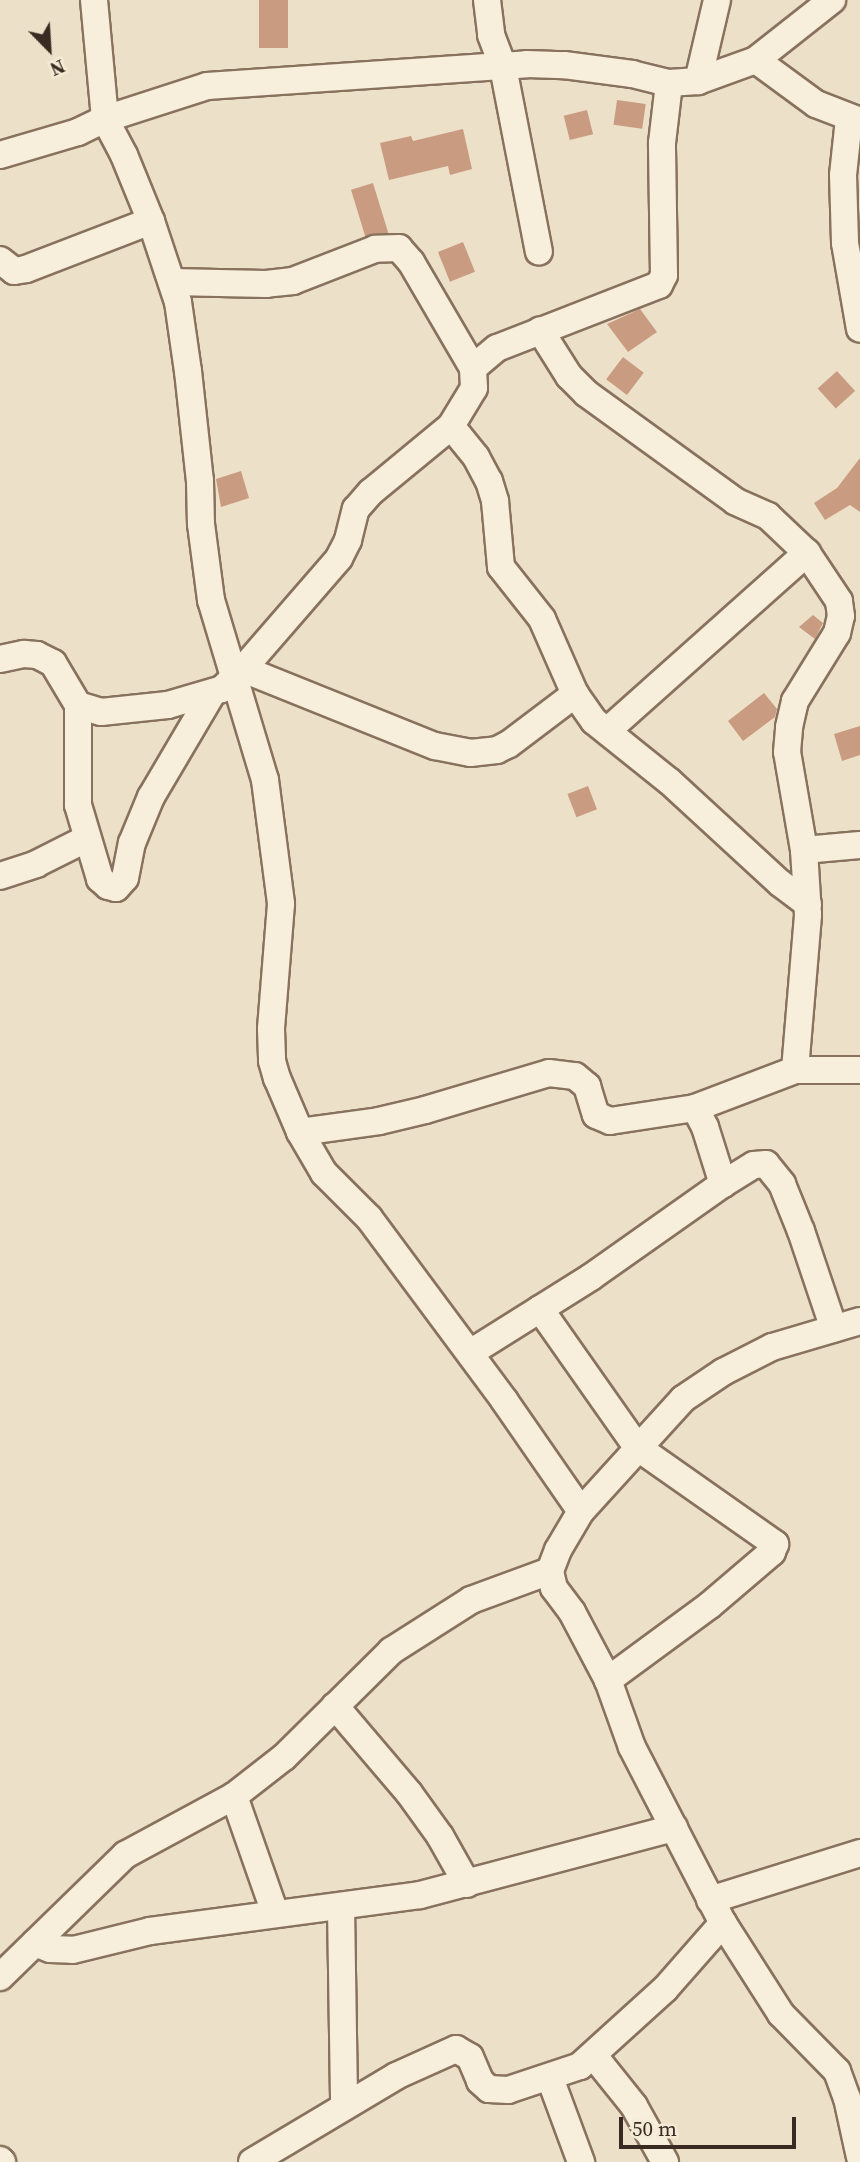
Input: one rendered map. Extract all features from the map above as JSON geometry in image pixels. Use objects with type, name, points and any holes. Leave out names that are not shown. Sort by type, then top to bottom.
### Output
[{"type":"street","points":[[94,0],[104,119],[124,155],[172,282],[188,371],[200,481],[201,524],[211,600],[240,673],[265,780],[281,904],[271,1029],[272,1061],[300,1132],[324,1173],[369,1219],[470,1353],[581,1511]]},
{"type":"street","points":[[487,0],[491,35],[503,67],[539,252]]},
{"type":"street","points":[[698,81],[717,0]]},
{"type":"street","points":[[0,155],[78,132],[104,119],[207,86],[564,65],[632,74],[669,83],[698,81],[756,60],[832,0]]},
{"type":"street","points":[[756,60],[816,104],[854,120],[843,174],[845,243],[860,329]]},
{"type":"street","points":[[473,368],[497,348],[659,285],[662,280],[662,143],[669,83]]},
{"type":"street","points":[[0,260],[14,271],[26,270],[151,221]]},
{"type":"street","points":[[0,659],[24,654],[37,655],[53,663],[78,705],[78,805],[86,839],[100,879],[108,887],[121,884],[132,843],[151,797],[211,695],[240,673],[339,558],[348,540],[356,509],[371,492],[450,426],[474,388],[473,368],[411,262],[399,248],[375,249],[293,281],[266,284],[172,282]]},
{"type":"street","points":[[540,330],[569,376],[586,393],[735,501],[768,516],[807,553],[839,601],[841,616],[837,633],[795,701],[789,727],[787,752],[804,850],[808,904],[795,1070]]},
{"type":"street","points":[[450,426],[476,457],[489,481],[495,501],[501,567],[542,618],[575,694],[594,721],[808,904]]},
{"type":"street","points":[[607,731],[807,553]]},
{"type":"street","points":[[240,673],[435,746],[470,753],[497,750],[509,744],[575,694]]},
{"type":"street","points":[[78,705],[101,712],[121,712],[211,695]]},
{"type":"street","points":[[0,876],[36,864],[86,839]]},
{"type":"street","points":[[804,850],[860,845]]},
{"type":"street","points":[[300,1132],[414,1113],[549,1073],[575,1076],[587,1086],[596,1115],[610,1121],[695,1108],[795,1070],[860,1070]]},
{"type":"street","points":[[695,1108],[705,1127],[723,1184]]},
{"type":"street","points":[[470,1353],[636,1247],[723,1184],[754,1165],[766,1164],[774,1170],[801,1231],[853,1327],[772,1347],[723,1372],[683,1399],[581,1511],[558,1550],[550,1571],[554,1588],[572,1612],[608,1680],[632,1747],[723,1923],[781,2014],[837,2071],[847,2098],[860,2157]]},
{"type":"street","points":[[540,1309],[637,1447],[775,1544],[772,1552],[710,1605],[608,1680]]},
{"type":"street","points":[[0,1977],[125,1855],[234,1796],[284,1757],[391,1651],[461,1606],[550,1571]]},
{"type":"street","points":[[335,1706],[409,1793],[440,1836],[467,1884]]},
{"type":"street","points":[[234,1796],[275,1913]]},
{"type":"street","points":[[35,1943],[50,1949],[73,1951],[150,1931],[275,1913],[341,1907],[467,1884],[674,1828]]},
{"type":"street","points":[[710,1900],[860,1853]]},
{"type":"street","points":[[341,1907],[345,2106]]},
{"type":"street","points":[[252,2162],[396,2076],[456,2049],[470,2057],[480,2081],[489,2089],[508,2090],[580,2066],[666,1989],[723,1923]]},
{"type":"street","points":[[594,2056],[634,2106],[666,2162]]},
{"type":"street","points":[[550,2078],[581,2162]]},
{"type":"building","points":[[259,0],[288,0],[288,48],[259,48]]},
{"type":"building","points":[[617,100],[646,104],[642,129],[614,125]]},
{"type":"building","points":[[587,110],[593,134],[570,140],[564,116]]},
{"type":"building","points":[[463,129],[472,169],[450,175],[448,166],[389,180],[380,143],[411,136],[413,141]]},
{"type":"building","points":[[373,183],[388,233],[366,239],[351,190]]},
{"type":"building","points":[[463,242],[475,272],[450,282],[438,252]]},
{"type":"building","points":[[640,309],[657,332],[628,352],[607,324]]},
{"type":"building","points":[[623,357],[644,373],[627,395],[606,379]]},
{"type":"building","points":[[837,371],[855,391],[836,408],[818,388]]},
{"type":"building","points":[[860,458],[860,512],[850,505],[825,520],[814,503],[837,488]]},
{"type":"building","points":[[241,471],[249,498],[221,507],[216,479]]},
{"type":"building","points":[[813,615],[823,623],[815,639],[799,627]]},
{"type":"building","points":[[764,693],[777,709],[775,717],[743,741],[728,721]]},
{"type":"building","points":[[860,726],[860,755],[842,761],[834,734]]},
{"type":"building","points":[[588,786],[597,809],[576,817],[567,794]]}]
